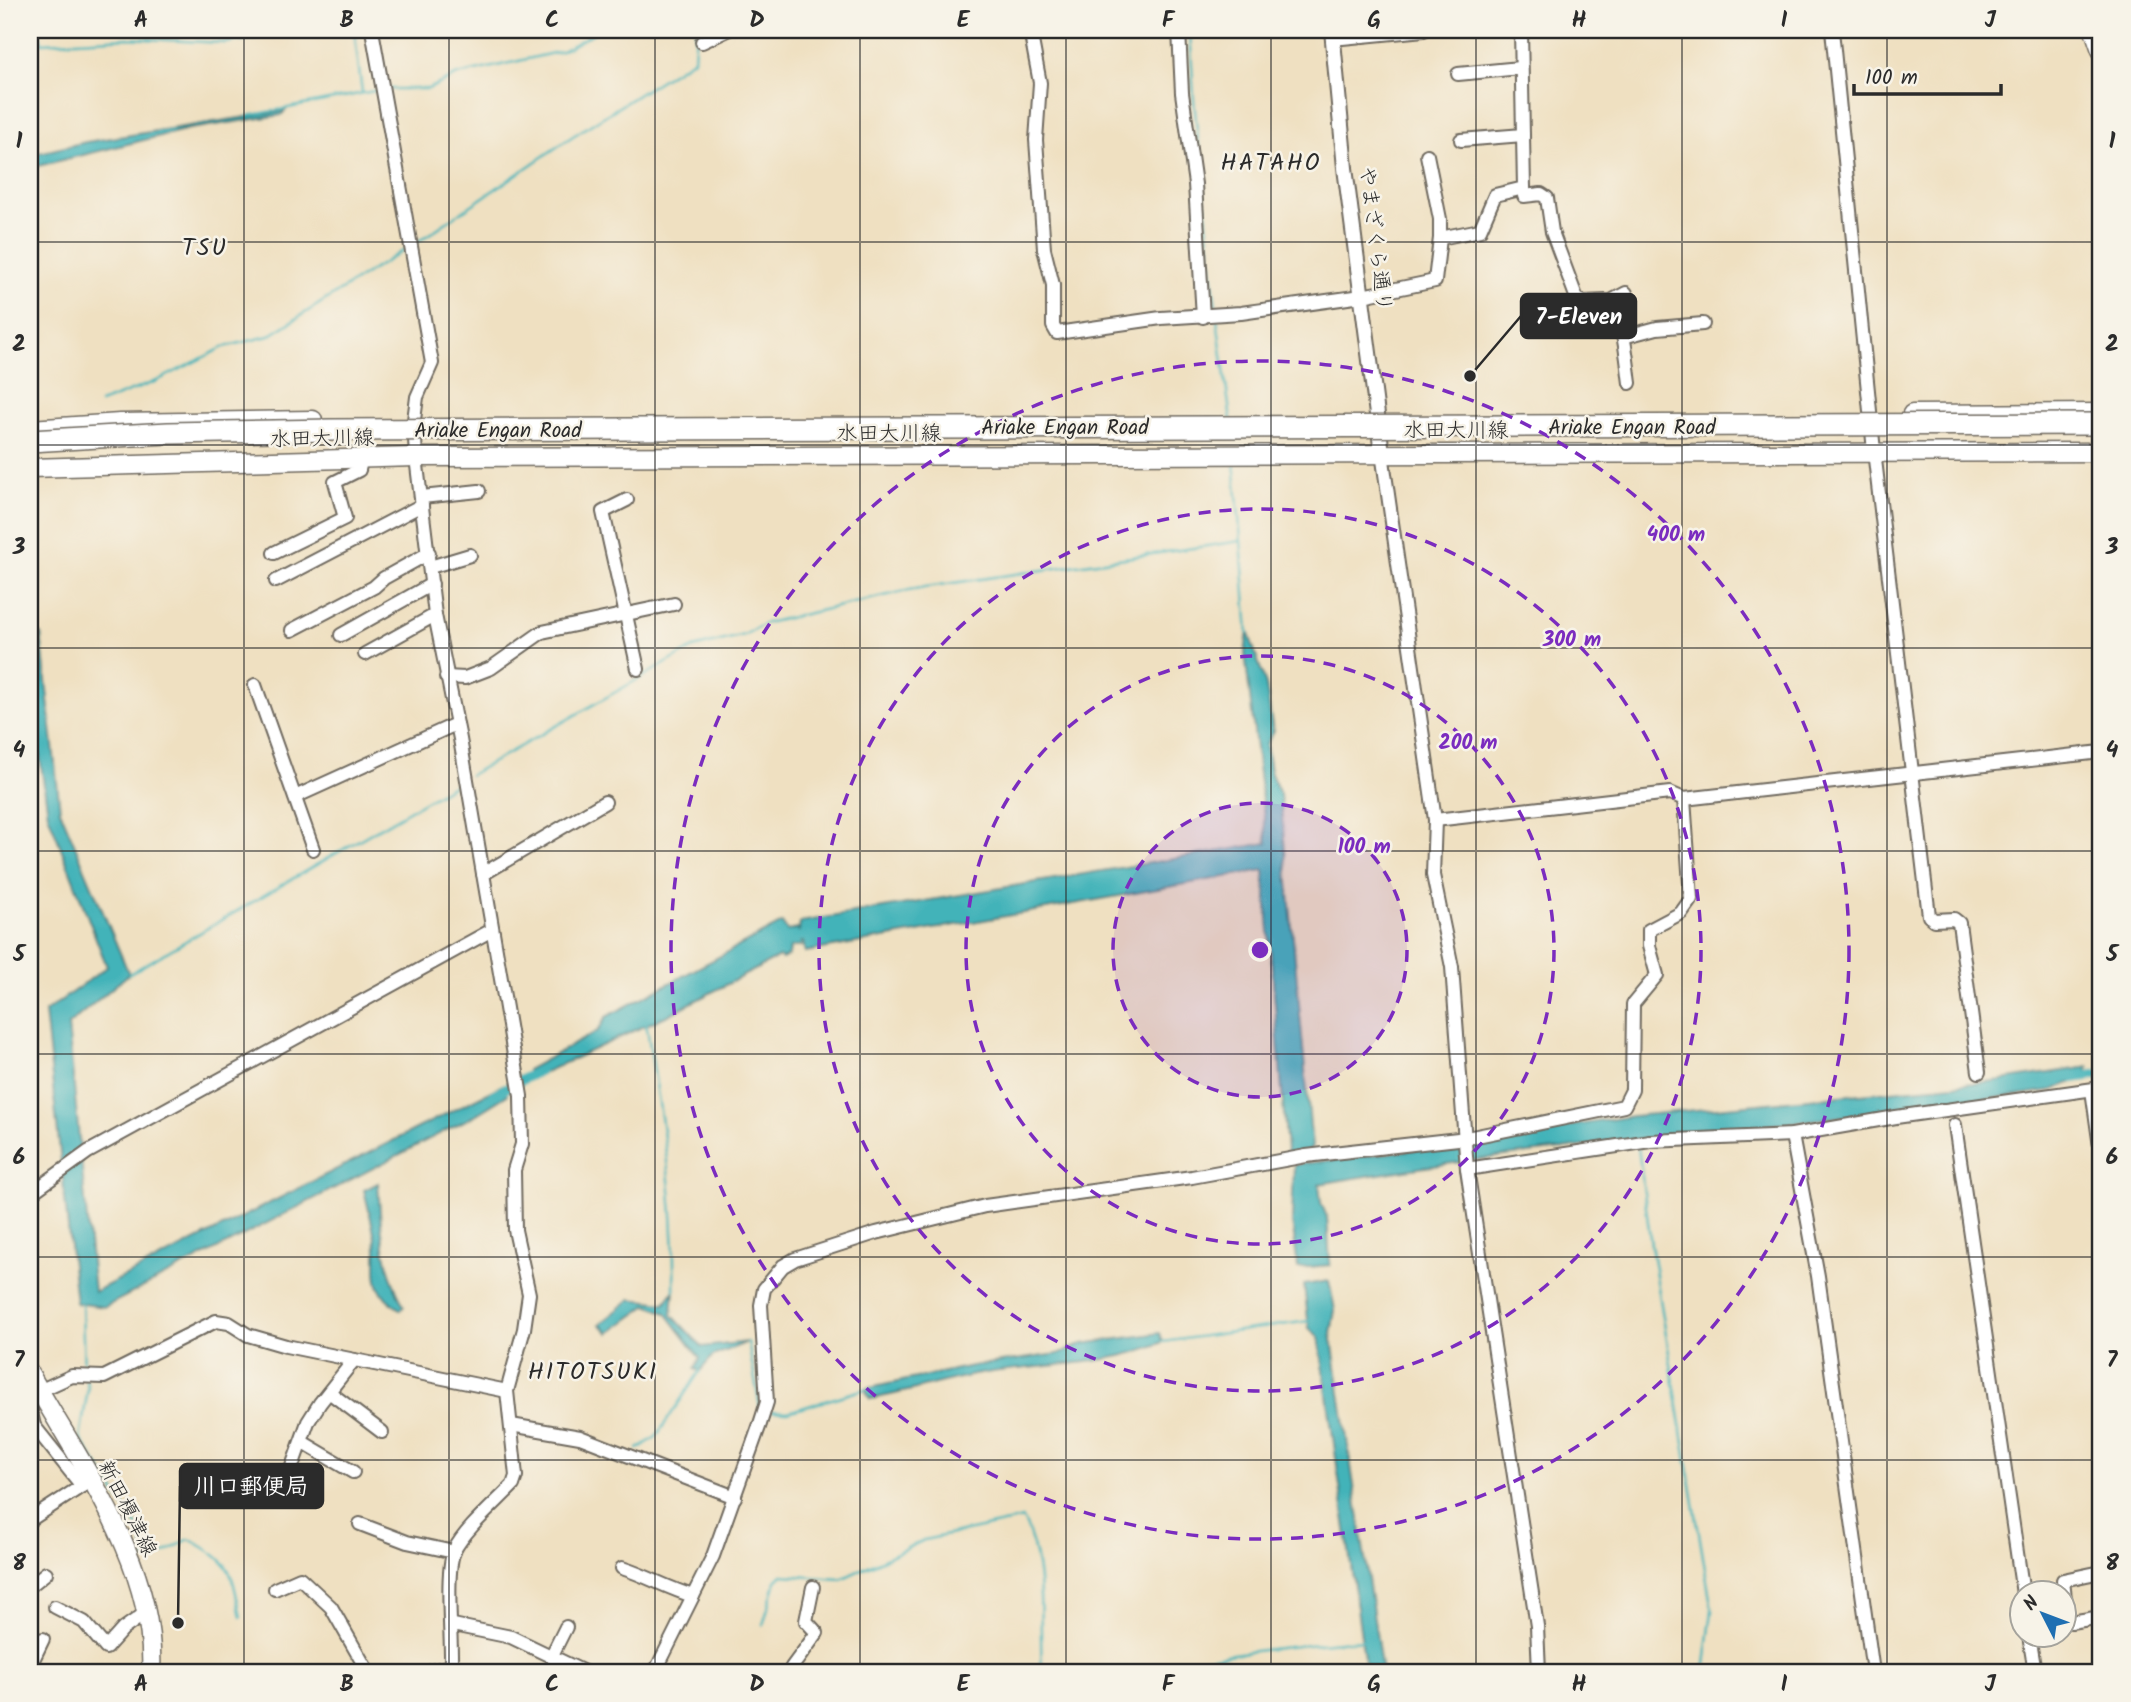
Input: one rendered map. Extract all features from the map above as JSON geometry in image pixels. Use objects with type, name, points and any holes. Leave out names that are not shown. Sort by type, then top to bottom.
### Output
[{"type":"highway","name":"Ariake Engan Road","points":[[30,441],[168,433],[319,430],[2101,426]]},
{"type":"highway","name":"Ariake Engan Road","points":[[30,446],[257,437],[2101,426]]},
{"type":"main road","points":[[2094,30],[2101,50]]},
{"type":"main road","name":"水田大川線","points":[[30,429],[120,423],[414,420],[733,423],[2101,413]]},
{"type":"main road","name":"水田大川線","points":[[30,468],[52,465],[362,461],[416,457],[2101,452]]},
{"type":"main road","name":"新田榎津線","points":[[33,1380],[86,1483],[126,1548],[147,1612],[153,1642],[152,1672]]},
{"type":"street","points":[[372,30],[432,363],[417,397],[414,420],[435,615],[521,1096],[522,1144],[514,1170],[515,1230],[529,1294],[524,1329],[507,1391],[516,1469],[513,1485],[454,1552],[449,1578],[453,1625],[451,1666]]},
{"type":"street","points":[[702,42],[728,30]]},
{"type":"street","points":[[1031,30],[1040,83],[1036,140],[1044,249],[1053,285],[1054,331],[1161,317],[1226,315],[1362,296],[1434,281],[1440,219],[1427,155]]},
{"type":"street","points":[[1179,30],[1182,93],[1195,184],[1203,317]]},
{"type":"street","points":[[1332,34],[1424,30]]},
{"type":"street","points":[[1521,30],[1524,196],[1541,194],[1547,198],[1552,232],[1577,299],[1584,302],[1609,302],[1626,293]]},
{"type":"street","points":[[1832,30],[1874,451],[1929,916],[1934,920],[1954,919],[1959,923],[1979,1072]]},
{"type":"street","name":"やまざくら通り","points":[[1332,34],[1382,453]]},
{"type":"street","points":[[1458,74],[1520,68]]},
{"type":"street","points":[[1461,140],[1523,135]]},
{"type":"street","points":[[1440,238],[1480,230],[1495,195],[1524,188]]},
{"type":"street","points":[[1609,302],[1623,337],[1630,383]]},
{"type":"street","points":[[1623,337],[1657,328],[1703,324]]},
{"type":"street","points":[[1382,453],[1435,820],[1433,876],[1452,967],[1467,1167],[1537,1626],[1539,1672]]},
{"type":"street","points":[[274,553],[345,518],[335,482],[359,470],[362,461]]},
{"type":"street","points":[[276,582],[422,501],[479,491]]},
{"type":"street","points":[[627,500],[603,512],[638,668]]},
{"type":"street","points":[[292,630],[429,560],[470,555]]},
{"type":"street","points":[[341,635],[432,584]]},
{"type":"street","points":[[446,677],[465,678],[491,668],[542,632],[674,604]]},
{"type":"street","points":[[365,654],[435,615]]},
{"type":"street","points":[[255,685],[313,849]]},
{"type":"street","points":[[295,797],[456,724]]},
{"type":"street","points":[[1435,820],[1670,793],[1684,799],[2101,752]]},
{"type":"street","points":[[654,1672],[709,1566],[764,1410],[762,1297],[772,1277],[795,1259],[814,1251],[985,1206],[1300,1157],[1466,1140],[1576,1114],[1620,1108],[1629,1101],[1632,1090],[1633,1004],[1657,975],[1649,946],[1649,930],[1681,913],[1691,899],[1684,799]]},
{"type":"street","points":[[483,874],[606,803]]},
{"type":"street","points":[[30,1194],[82,1156],[492,930]]},
{"type":"street","points":[[1467,1167],[1650,1141],[1792,1135],[2096,1089],[2101,1154]]},
{"type":"street","points":[[1955,1125],[2021,1580]]},
{"type":"street","points":[[1792,1135],[1818,1276],[1873,1672]]},
{"type":"street","points":[[33,1380],[104,1377],[216,1321],[229,1323],[248,1335],[273,1342],[507,1391]]},
{"type":"street","points":[[272,1479],[289,1475],[308,1422],[354,1360]]},
{"type":"street","points":[[328,1392],[382,1432]]},
{"type":"street","points":[[30,1408],[34,1426],[86,1483],[30,1520]]},
{"type":"street","points":[[511,1424],[580,1437],[735,1497]]},
{"type":"street","points":[[302,1442],[354,1472]]},
{"type":"street","points":[[360,1524],[407,1542],[454,1552]]},
{"type":"street","points":[[622,1568],[645,1575],[656,1584],[693,1596]]},
{"type":"street","points":[[2101,1572],[2063,1580],[2067,1618],[2071,1622],[2101,1617]]},
{"type":"street","points":[[30,1586],[46,1573]]},
{"type":"street","points":[[275,1589],[300,1578],[326,1600],[368,1672]]},
{"type":"street","points":[[796,1672],[792,1667],[817,1633],[806,1621],[813,1587]]},
{"type":"street","points":[[55,1607],[84,1622],[106,1648],[123,1629],[147,1612]]},
{"type":"street","points":[[453,1625],[511,1637],[584,1672]]},
{"type":"street","points":[[551,1657],[566,1627]]},
{"type":"street","points":[[30,1666],[43,1639]]},
{"type":"street","points":[[2031,1650],[2035,1672]]},
{"type":"street","points":[[429,1672],[451,1666],[480,1672]]},
{"type":"water","points":[[285,111],[281,115],[189,129],[30,168],[30,155],[86,142]]},
{"type":"water","points":[[1248,631],[1266,685],[1273,732],[1266,745],[1270,772],[1280,794],[1312,1147],[1308,1151],[1290,1154],[1287,1151],[1264,870],[805,952],[801,942],[801,946],[790,948],[789,955],[782,959],[779,957],[670,1014],[528,1080],[527,1070],[598,1031],[606,1017],[782,923],[787,931],[798,929],[799,932],[800,922],[1267,843],[1245,653]]},
{"type":"water","points":[[41,634],[60,810],[129,974],[68,1025],[94,1292],[503,1085],[507,1095],[472,1117],[105,1307],[76,1303],[45,1012],[107,967],[48,814],[30,687],[30,638]]},
{"type":"water","points":[[2089,1067],[2083,1078],[2053,1090],[1593,1145],[1319,1184],[1321,1203],[1327,1217],[1330,1265],[1298,1268],[1292,1221],[1294,1165],[1458,1144],[1633,1116],[1995,1081]]},
{"type":"water","points":[[378,1183],[384,1247],[391,1277],[404,1306],[401,1310],[382,1293],[376,1278],[375,1238],[364,1190]]},
{"type":"water","points":[[1329,1281],[1335,1310],[1331,1333],[1382,1672],[1366,1672],[1319,1337],[1309,1328],[1304,1285]]},
{"type":"water","points":[[674,1290],[672,1315],[702,1347],[748,1342],[713,1356],[700,1371],[695,1369],[700,1358],[666,1313],[648,1305],[609,1333],[600,1324],[631,1299],[665,1303]]},
{"type":"water","points":[[1160,1333],[1163,1342],[1096,1361],[980,1374],[870,1399],[865,1389],[972,1366],[1058,1354],[1082,1344]]},
{"type":"waterway","points":[[38,30],[42,43],[127,38],[225,43],[303,30]]},
{"type":"waterway","points":[[354,30],[362,92]]},
{"type":"waterway","points":[[386,89],[428,89],[458,75],[562,51],[599,30]]},
{"type":"waterway","points":[[416,243],[573,136],[694,59],[696,30]]},
{"type":"waterway","points":[[1190,30],[1194,101],[1216,309]]},
{"type":"waterway","points":[[248,116],[379,90]]},
{"type":"waterway","points":[[100,403],[157,381],[224,347],[269,336],[407,248]]},
{"type":"waterway","points":[[1217,319],[1231,420]]},
{"type":"waterway","points":[[1234,461],[1241,541]]},
{"type":"waterway","points":[[470,775],[693,648],[744,635],[766,623],[919,588],[1241,541],[1248,634]]},
{"type":"waterway","points":[[129,974],[462,780]]},
{"type":"waterway","points":[[646,1023],[670,1189],[674,1290]]},
{"type":"waterway","points":[[493,1095],[540,1070]]},
{"type":"waterway","points":[[2073,1078],[2101,1074]]},
{"type":"waterway","points":[[1638,1147],[1651,1245],[1712,1611],[1704,1672]]},
{"type":"waterway","points":[[82,1304],[84,1374]]},
{"type":"waterway","points":[[1163,1342],[1309,1321]]},
{"type":"waterway","points":[[748,1342],[760,1407]]},
{"type":"waterway","points":[[638,1449],[656,1437],[700,1371]]},
{"type":"waterway","points":[[86,1380],[88,1388],[80,1438],[140,1530],[146,1559],[163,1554],[189,1539],[203,1547],[228,1569],[241,1617]]},
{"type":"waterway","points":[[770,1411],[788,1412],[865,1389]]},
{"type":"waterway","points":[[763,1625],[776,1581],[782,1575],[841,1579],[924,1540],[1023,1519],[1030,1536],[1038,1574],[1042,1672]]},
{"type":"waterway","points":[[1140,1672],[1195,1660],[1364,1640]]},
{"type":"place","name":"7-Eleven","points":[[1470,376]]},
{"type":"place","name":"川口郵便局","points":[[178,1623]]},
{"type":"district","name":"HATAHO","points":[[1271,162]]},
{"type":"district","name":"TSU","points":[[205,247]]},
{"type":"district","name":"HITOTSUKI","points":[[593,1371]]}]
